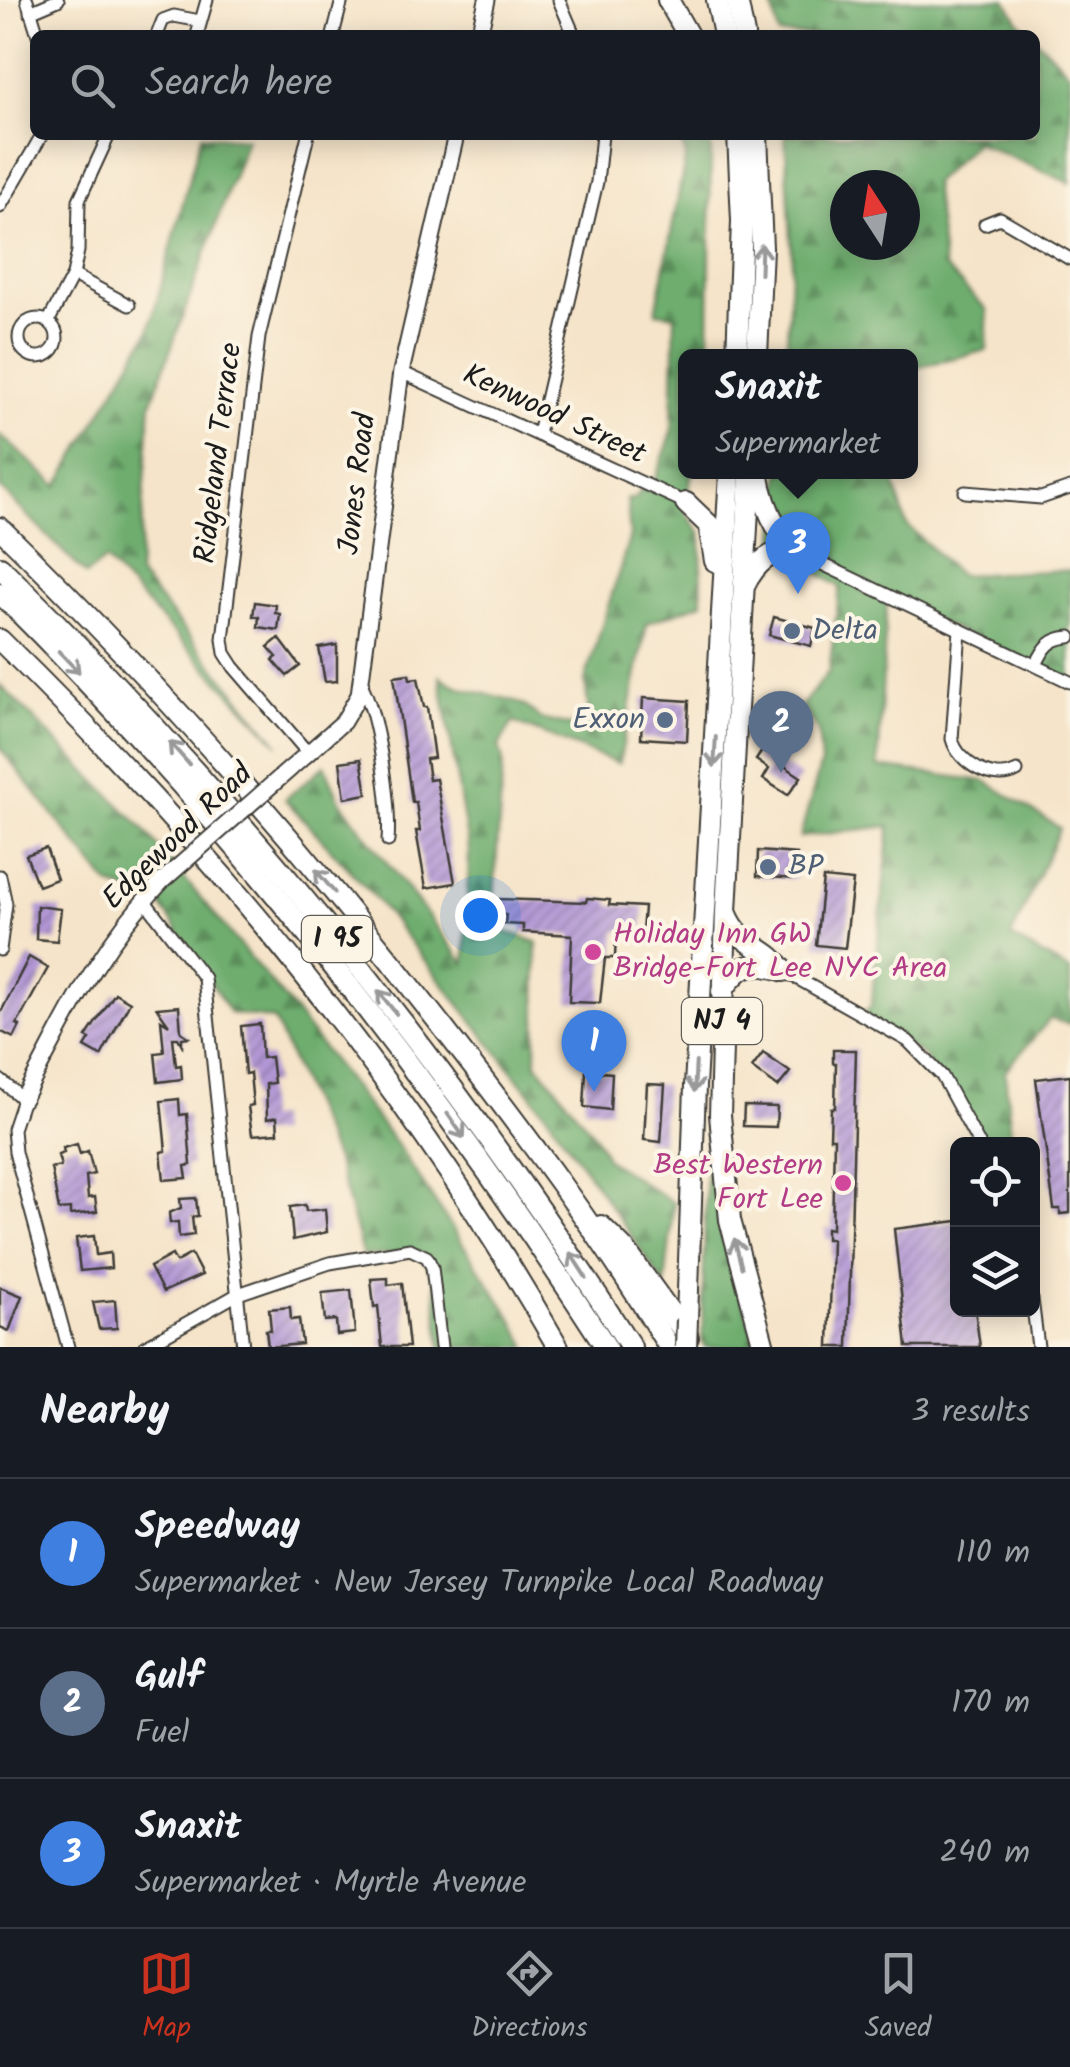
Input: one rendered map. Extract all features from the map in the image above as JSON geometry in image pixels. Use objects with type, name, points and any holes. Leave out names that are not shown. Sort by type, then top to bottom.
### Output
[{"type":"highway","points":[[668,0],[685,30]]},
{"type":"highway","points":[[717,0],[723,30]]},
{"type":"highway","points":[[738,0],[743,30]]},
{"type":"highway","points":[[729,140],[741,197]]},
{"type":"highway","points":[[736,349],[741,197],[738,140]]},
{"type":"highway","points":[[756,349],[762,248],[757,140]]},
{"type":"highway","points":[[686,503],[703,502],[713,496],[722,479]]},
{"type":"highway","name":"NJ 4","points":[[686,1347],[726,479]]},
{"type":"highway","name":"NJ 4","points":[[750,479],[722,991],[720,1114],[724,1184],[734,1240],[764,1347]]},
{"type":"highway","points":[[760,479],[774,522],[798,553]]},
{"type":"highway","points":[[686,503],[702,516],[711,532],[721,642]]},
{"type":"highway","name":"I 95","points":[[0,528],[122,651],[265,809],[427,1006],[566,1192],[669,1347]]},
{"type":"highway","points":[[744,588],[769,555],[786,550],[798,553]]},
{"type":"highway","name":"I 95","points":[[0,567],[166,739],[320,918],[502,1155],[631,1347]]},
{"type":"highway","name":"I 95","points":[[0,593],[145,744],[322,950],[450,1117],[606,1347]]},
{"type":"highway","name":"I 95","points":[[0,640],[154,798],[265,926],[443,1164],[558,1347]]},
{"type":"highway","points":[[726,910],[738,936],[775,960],[784,971]]},
{"type":"highway","points":[[722,991],[746,966],[762,965],[784,971]]},
{"type":"highway","points":[[566,1192],[626,1251],[695,1347]]},
{"type":"street","points":[[36,30],[28,6],[58,0]]},
{"type":"street","points":[[199,30],[207,0]]},
{"type":"street","points":[[334,30],[342,0]]},
{"type":"street","points":[[480,30],[487,0]]},
{"type":"street","points":[[559,0],[572,30]]},
{"type":"street","points":[[159,30],[163,20],[174,16],[200,21]]},
{"type":"street","points":[[0,207],[39,140]]},
{"type":"street","points":[[48,322],[73,275],[78,251],[79,200],[107,140]]},
{"type":"street","name":"Ridgeland Terrace","points":[[307,140],[259,337],[222,638],[234,667],[308,752]]},
{"type":"street","name":"Jones Road","points":[[388,841],[373,712],[361,684],[401,372],[455,140]]},
{"type":"street","points":[[538,434],[597,182],[601,140]]},
{"type":"street","points":[[985,224],[1000,218],[1070,260]]},
{"type":"street","points":[[73,275],[129,305]]},
{"type":"street","name":"Kenwood Street","points":[[401,372],[686,503]]},
{"type":"street","points":[[966,492],[1041,498],[1070,488]]},
{"type":"street","points":[[798,553],[1070,682]]},
{"type":"street","points":[[960,630],[954,749],[967,763],[1000,776],[1017,771]]},
{"type":"street","points":[[1036,666],[1045,646],[1058,637],[1070,636]]},
{"type":"street","name":"Edgewood Road","points":[[23,1099],[114,936],[162,881],[347,716],[361,684]]},
{"type":"street","points":[[0,876],[6,904],[0,950]]},
{"type":"street","points":[[144,900],[204,978],[243,1347]]},
{"type":"street","points":[[784,971],[886,1027],[924,1056],[956,1098],[976,1137]]},
{"type":"street","points":[[0,1080],[23,1099],[13,1129],[15,1152],[68,1347]]},
{"type":"street","points":[[144,1347],[238,1294],[330,1263],[410,1249],[426,1258],[432,1267],[441,1347]]},
{"type":"street","points":[[1034,1317],[1038,1347]]},
{"type":"green space","points":[[771,0],[1006,0],[1027,30],[778,30]]},
{"type":"green space","points":[[1040,43],[1070,73],[1070,183],[976,142],[933,183],[944,267],[987,310],[987,350],[918,367],[918,349],[786,349],[792,257],[785,140],[1040,140]]},
{"type":"green space","points":[[200,140],[247,140],[151,404],[138,574],[279,745],[105,560],[86,575],[0,488],[0,435],[58,486],[149,331]]},
{"type":"green space","points":[[681,140],[709,140],[709,349],[678,349],[678,479],[691,479],[685,512],[701,533],[702,603],[647,623],[619,764],[513,722],[499,746],[503,761],[492,927],[537,942],[536,1062],[596,1137],[607,1159],[674,1203],[665,1285],[551,1120],[376,899],[285,799],[325,765],[340,801],[465,964],[469,852],[440,676],[465,689],[519,703],[540,719],[576,727],[589,715],[585,680],[630,536],[627,499],[634,499],[646,484],[652,487],[672,433],[675,315],[656,312],[686,155]]},
{"type":"green space","points":[[780,479],[893,479],[906,524],[959,575],[1070,570],[1070,627],[1066,633],[1070,636],[1070,680],[887,599],[878,767],[985,781],[1060,828],[1011,937],[1070,971],[1070,1024],[1050,1019],[1005,1071],[1011,1137],[975,1137],[925,1057],[863,1013],[871,1006],[890,826],[800,837],[821,763],[818,731],[801,706],[829,671],[840,587],[776,546]]},
{"type":"green space","points":[[0,685],[141,826],[288,1003],[398,1146],[528,1347],[441,1347],[434,1277],[419,1252],[363,1256],[338,1167],[274,1020],[230,1013],[158,900],[109,885],[0,748]]},
{"type":"green space","points":[[707,1126],[719,1224],[757,1347],[705,1347],[702,1342]]},
{"type":"building","points":[[255,602],[276,605],[275,613],[280,614],[278,630],[258,627],[259,617],[253,616]]},
{"type":"building","name":"Delta","points":[[774,617],[815,628],[811,646],[769,635]]},
{"type":"building","points":[[279,638],[300,666],[287,676],[268,647]]},
{"type":"building","points":[[337,645],[337,681],[325,682],[319,648]]},
{"type":"building","points":[[409,674],[410,679],[418,678],[427,707],[434,758],[426,759],[429,780],[436,779],[455,883],[426,888],[394,676]]},
{"type":"building","name":"Exxon","points":[[643,698],[689,701],[687,741],[641,738]]},
{"type":"building","points":[[766,745],[779,753],[774,759],[801,777],[788,795],[763,779],[769,769],[756,760]]},
{"type":"building","points":[[361,759],[367,794],[345,798],[340,762]]},
{"type":"building","points":[[46,848],[57,879],[38,886],[26,855]]},
{"type":"building","points":[[758,851],[797,854],[795,879],[757,876]]},
{"type":"building","points":[[823,878],[853,881],[845,948],[816,945]]},
{"type":"building","name":"Holiday Inn GW Bridge-Fort Lee NYC Area","points":[[587,898],[610,900],[609,905],[644,907],[642,932],[616,931],[615,958],[605,958],[600,1003],[569,1002],[572,935],[523,932],[523,925],[505,924],[506,915],[497,914],[498,899],[586,902]]},
{"type":"building","points":[[37,906],[61,909],[57,941],[36,939]]},
{"type":"building","points":[[29,957],[48,968],[17,1024],[20,1026],[14,1038],[0,1031],[0,1014]]},
{"type":"building","points":[[115,993],[130,1002],[101,1056],[85,1047],[90,1039],[86,1037]]},
{"type":"building","points":[[179,1006],[181,1032],[189,1037],[182,1038],[182,1045],[178,1038],[173,1038],[176,1066],[181,1065],[182,1079],[158,1082],[155,1053],[164,1052],[161,1020],[169,1025],[157,1008]]},
{"type":"building","points":[[260,1024],[262,1058],[271,1057],[274,1083],[266,1084],[267,1119],[277,1117],[278,1133],[252,1135],[248,1106],[253,1105],[250,1073],[245,1074],[241,1026]]},
{"type":"building","name":"Best Western Fort Lee","points":[[833,1050],[856,1050],[848,1347],[829,1347],[832,1239],[826,1239],[826,1228],[832,1229],[834,1138],[830,1138],[836,1063]]},
{"type":"building","points":[[763,1053],[790,1072],[778,1087],[752,1068]]},
{"type":"building","points":[[586,1071],[612,1073],[610,1110],[584,1107]]},
{"type":"building","points":[[1070,1075],[1070,1213],[1060,1214],[1060,1209],[1054,1209],[1036,1079]]},
{"type":"building","points":[[647,1084],[665,1085],[661,1142],[644,1140]]},
{"type":"building","points":[[179,1099],[180,1115],[187,1114],[191,1165],[185,1166],[187,1178],[164,1180],[161,1152],[166,1151],[161,1101]]},
{"type":"building","points":[[744,1106],[777,1107],[776,1127],[743,1126]]},
{"type":"building","points":[[77,1144],[80,1154],[88,1151],[94,1174],[86,1176],[88,1198],[95,1197],[97,1212],[70,1215],[70,1209],[59,1210],[51,1168],[61,1166],[58,1155],[64,1153],[63,1148]]},
{"type":"building","points":[[196,1198],[194,1235],[179,1237],[178,1222],[170,1223],[169,1213],[181,1208],[180,1199]]},
{"type":"building","points":[[305,1205],[306,1211],[325,1209],[327,1232],[293,1240],[290,1207]]},
{"type":"building","points":[[950,1222],[950,1317],[976,1317],[980,1347],[907,1347],[894,1229]]},
{"type":"building","points":[[94,1236],[96,1255],[110,1253],[111,1268],[80,1271],[76,1238]]},
{"type":"building","points":[[191,1254],[202,1275],[163,1292],[150,1267],[172,1255],[176,1262]]},
{"type":"building","points":[[388,1278],[388,1285],[402,1283],[409,1347],[382,1347],[371,1279]]},
{"type":"building","points":[[0,1287],[22,1296],[9,1331],[0,1327]]},
{"type":"building","points":[[351,1290],[355,1333],[337,1335],[336,1320],[325,1321],[322,1293]]},
{"type":"building","points":[[115,1300],[117,1328],[99,1329],[93,1302]]},
{"type":"building","points":[[290,1307],[291,1320],[299,1319],[302,1344],[268,1347],[269,1309]]},
{"type":"place","name":"Snaxit","points":[[798,594]]},
{"type":"place","name":"Delta","points":[[792,631]]},
{"type":"place","name":"Exxon","points":[[665,720]]},
{"type":"place","name":"Gulf","points":[[781,773]]},
{"type":"place","name":"BP","points":[[768,867]]},
{"type":"place","name":"Holiday Inn GW Bridge-Fort Lee NYC Area","points":[[593,952]]},
{"type":"place","name":"Speedway","points":[[594,1092]]},
{"type":"place","name":"Best Western Fort Lee","points":[[843,1183]]}]
